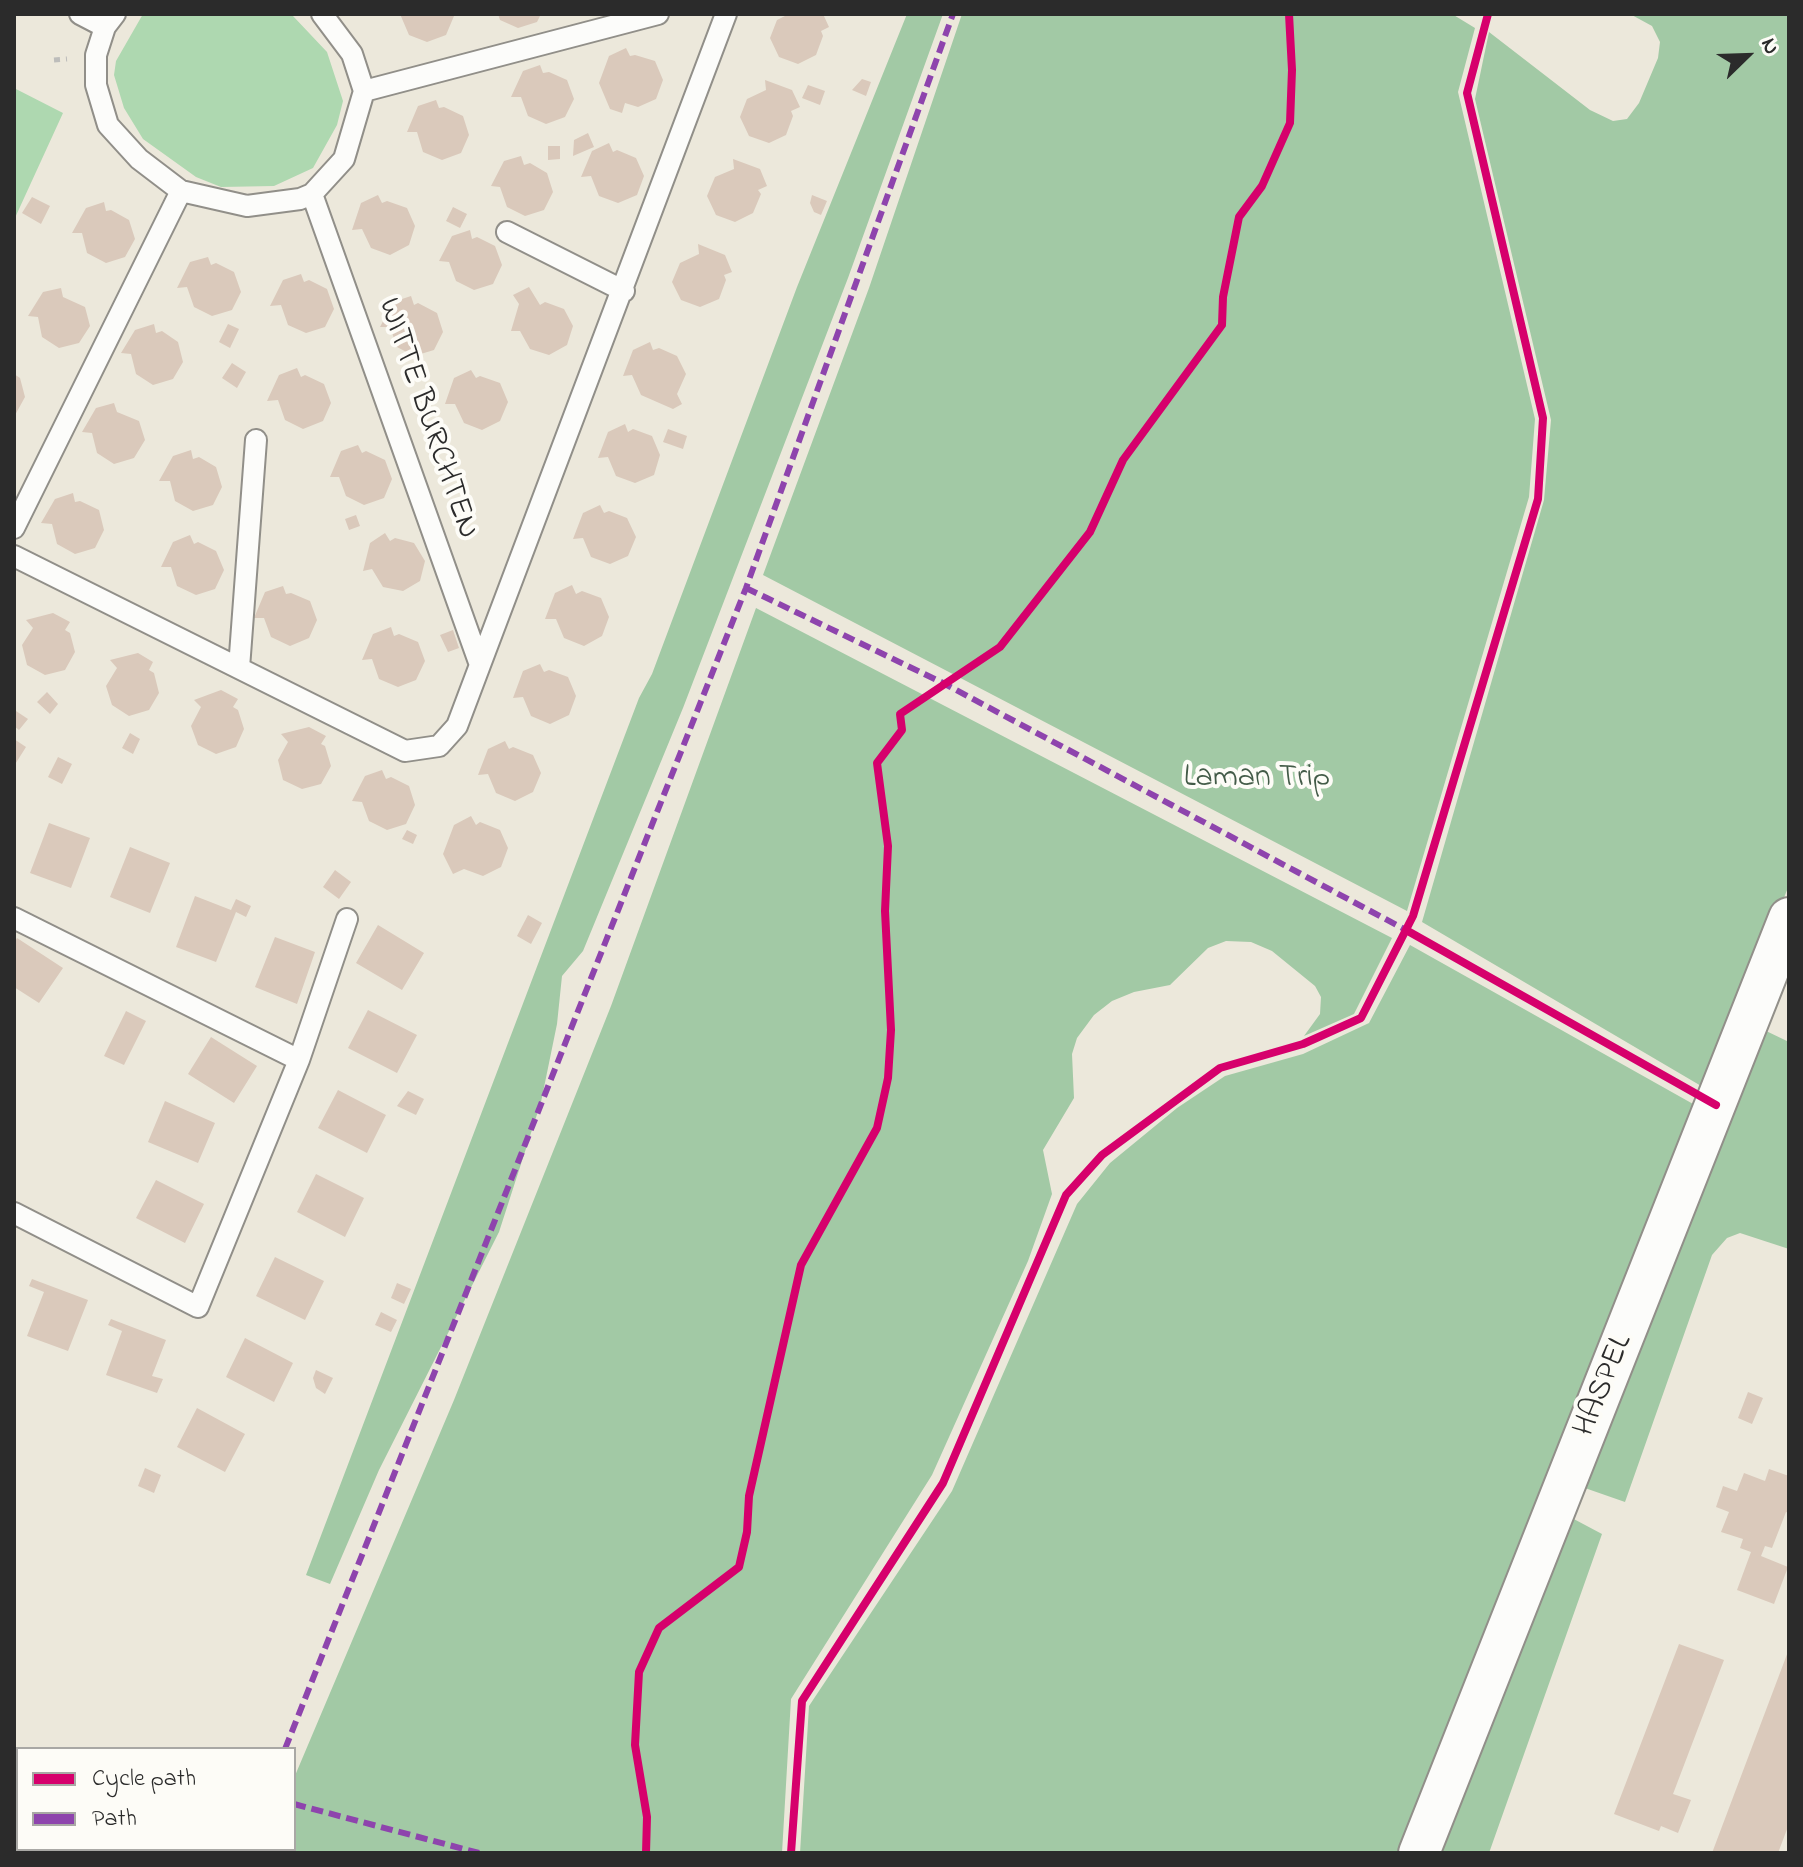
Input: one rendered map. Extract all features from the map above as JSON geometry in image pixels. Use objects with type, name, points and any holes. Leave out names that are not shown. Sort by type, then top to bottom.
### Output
[{"type":"street","name":"HASPEL","points":[[1419,1853],[1789,918]]},
{"type":"lane","points":[[80,14],[110,20],[96,55],[96,85],[108,125],[139,159],[181,191],[247,206],[300,199],[312,194],[344,159],[364,91],[352,54],[322,14]]},
{"type":"lane","points":[[364,91],[658,14]]},
{"type":"lane","name":"WITTE BURCHTEN","points":[[14,556],[405,751],[439,746],[457,726],[624,291],[726,14]]},
{"type":"lane","points":[[14,528],[181,191]]},
{"type":"lane","name":"WITTE BURCHTEN","points":[[312,194],[480,665]]},
{"type":"lane","points":[[507,232],[624,291]]},
{"type":"lane","points":[[239,668],[256,440]]},
{"type":"lane","points":[[14,918],[299,1060]]},
{"type":"lane","points":[[14,1213],[198,1307],[299,1060],[347,919]]},
{"type":"green space","points":[[143,14],[293,16],[327,52],[343,101],[337,125],[313,168],[274,186],[221,187],[196,177],[143,139],[124,108],[114,75],[116,61]]},
{"type":"green space","points":[[907,14],[943,14],[848,278],[683,708],[583,951],[562,976],[557,1024],[541,1102],[499,1232],[379,1470],[330,1584],[306,1575],[797,287]]},
{"type":"green space","name":"Laman Trip","points":[[962,14],[1452,14],[1475,28],[1458,92],[1535,419],[1529,497],[1407,911],[763,575],[869,288]]},
{"type":"green space","points":[[1630,14],[1789,14],[1789,885],[1708,1090],[1422,922],[1544,500],[1551,420],[1475,99],[1489,32],[1590,110],[1613,121],[1627,119],[1639,103],[1658,58],[1660,42],[1652,26]]},
{"type":"green space","points":[[14,88],[63,113],[14,220]]},
{"type":"green space","points":[[756,608],[1392,938],[1354,1014],[1304,1036],[1320,1014],[1321,997],[1315,986],[1272,951],[1251,942],[1226,941],[1208,948],[1170,985],[1134,992],[1112,1001],[1094,1015],[1077,1038],[1072,1054],[1074,1098],[1043,1150],[1052,1194],[1028,1261],[932,1475],[791,1699],[782,1853],[265,1853],[296,1851],[296,1773],[454,1400],[611,1006]]},
{"type":"green space","points":[[1410,945],[1702,1109],[1400,1853],[800,1853],[809,1706],[952,1491],[1077,1204],[1110,1163],[1177,1108],[1225,1076],[1303,1054],[1369,1023]]},
{"type":"green space","points":[[1762,1029],[1789,1042],[1789,1249],[1740,1233],[1727,1238],[1712,1255],[1625,1502],[1582,1487]]},
{"type":"green space","points":[[1570,1517],[1602,1534],[1489,1853],[1438,1853]]},
{"type":"building","points":[[400,14],[454,16],[446,35],[427,42],[409,35]]},
{"type":"building","points":[[498,14],[541,14],[537,22],[518,28],[500,20]]},
{"type":"building","points":[[789,14],[823,14],[829,27],[821,31],[823,36],[816,55],[798,64],[779,57],[770,38],[777,20]]},
{"type":"building","points":[[626,48],[630,56],[655,61],[663,80],[656,99],[638,107],[625,103],[622,113],[610,109],[599,83],[609,56]]},
{"type":"building","points":[[540,65],[543,73],[549,72],[567,80],[574,99],[565,117],[546,124],[528,116],[521,97],[511,97],[523,71]]},
{"type":"building","points":[[862,79],[871,82],[866,96],[852,90]]},
{"type":"building","points":[[765,80],[792,90],[800,107],[791,111],[793,116],[786,135],[769,143],[749,136],[740,117],[747,99],[766,90]]},
{"type":"building","points":[[808,85],[825,91],[820,105],[802,98]]},
{"type":"building","points":[[436,100],[439,108],[444,107],[463,116],[469,135],[461,153],[442,160],[423,152],[417,132],[407,132],[418,106]]},
{"type":"building","points":[[588,133],[594,147],[573,156],[574,140]]},
{"type":"building","points":[[609,143],[613,152],[617,150],[636,158],[644,176],[637,195],[618,203],[599,196],[591,176],[581,177],[592,151]]},
{"type":"building","points":[[548,146],[560,146],[560,159],[548,160]]},
{"type":"building","points":[[521,156],[524,165],[530,163],[547,173],[553,192],[544,210],[525,216],[507,207],[500,187],[491,186],[504,161]]},
{"type":"building","points":[[733,159],[760,169],[767,186],[758,190],[761,194],[753,213],[735,222],[716,215],[707,196],[715,177],[734,169]]},
{"type":"building","points":[[378,195],[382,203],[387,201],[407,208],[415,226],[409,245],[390,255],[371,248],[362,229],[352,230],[361,203]]},
{"type":"building","points":[[812,195],[827,201],[821,215],[814,212],[810,203]]},
{"type":"building","points":[[32,197],[50,206],[41,224],[22,213]]},
{"type":"building","points":[[104,202],[106,211],[111,210],[129,220],[135,239],[125,257],[106,263],[87,253],[82,233],[72,233],[86,208]]},
{"type":"building","points":[[453,207],[467,214],[460,228],[446,221]]},
{"type":"building","points":[[470,230],[472,239],[477,237],[495,246],[502,265],[493,284],[474,290],[456,281],[449,262],[439,261],[452,236]]},
{"type":"building","points":[[698,244],[725,255],[732,272],[724,275],[726,280],[719,299],[700,307],[681,300],[672,282],[680,263],[699,254]]},
{"type":"building","points":[[208,257],[211,265],[216,263],[234,272],[241,292],[232,310],[212,316],[194,307],[187,287],[177,288],[190,262]]},
{"type":"building","points":[[301,274],[304,282],[309,280],[327,289],[334,309],[325,327],[306,333],[288,325],[281,305],[270,306],[283,280]]},
{"type":"building","points":[[529,287],[540,305],[545,302],[564,309],[573,326],[567,345],[549,355],[530,349],[520,331],[511,331],[519,304],[513,295]]},
{"type":"building","points":[[61,288],[63,297],[85,307],[90,326],[79,343],[59,348],[42,337],[38,317],[28,316],[43,292]]},
{"type":"building","points":[[411,296],[414,305],[418,303],[437,313],[443,332],[434,350],[414,356],[397,347],[390,327],[380,327],[393,302]]},
{"type":"building","points":[[154,324],[156,333],[162,331],[178,342],[183,362],[173,379],[153,385],[136,374],[131,354],[121,353],[135,330]]},
{"type":"building","points":[[228,324],[239,329],[230,348],[219,342]]},
{"type":"building","points":[[650,342],[653,350],[659,348],[677,356],[686,374],[677,394],[682,404],[673,409],[641,395],[632,375],[623,376],[633,350]]},
{"type":"building","points":[[232,363],[246,372],[237,388],[222,378]]},
{"type":"building","points":[[297,368],[301,377],[305,375],[324,384],[331,403],[323,421],[303,429],[285,420],[278,400],[267,401],[279,375]]},
{"type":"building","points":[[471,370],[476,378],[480,376],[500,383],[508,402],[500,421],[482,430],[464,423],[455,404],[445,404],[454,378]]},
{"type":"building","points":[[14,374],[20,378],[25,397],[14,417]]},
{"type":"building","points":[[114,403],[117,412],[139,421],[145,440],[134,458],[114,464],[97,453],[92,433],[82,432],[96,408]]},
{"type":"building","points":[[625,424],[628,432],[633,429],[652,436],[660,455],[654,475],[635,483],[616,476],[608,457],[598,458],[608,432]]},
{"type":"building","points":[[668,429],[687,436],[683,449],[663,442]]},
{"type":"building","points":[[358,445],[362,453],[366,451],[385,460],[392,479],[384,498],[364,505],[346,496],[339,477],[330,477],[341,451]]},
{"type":"building","points":[[191,450],[193,459],[199,457],[216,467],[222,487],[213,505],[193,511],[175,501],[170,481],[159,481],[173,456]]},
{"type":"building","points":[[73,493],[75,502],[80,501],[99,510],[104,530],[95,548],[75,554],[57,544],[52,524],[41,523],[55,499]]},
{"type":"building","points":[[600,505],[604,513],[609,511],[627,518],[636,537],[628,556],[610,564],[591,557],[583,538],[573,539],[583,513]]},
{"type":"building","points":[[356,515],[360,526],[349,530],[345,519]]},
{"type":"building","points":[[385,533],[390,541],[395,538],[414,543],[425,561],[420,581],[403,591],[383,587],[372,569],[363,571],[370,543]]},
{"type":"building","points":[[190,535],[194,544],[198,542],[216,551],[224,570],[215,589],[196,595],[177,586],[171,567],[161,567],[173,542]]},
{"type":"building","points":[[572,585],[576,594],[582,591],[601,598],[609,617],[602,636],[584,646],[564,638],[556,619],[545,619],[555,593]]},
{"type":"building","points":[[283,586],[286,594],[310,601],[317,620],[309,638],[290,646],[271,637],[264,618],[254,618],[265,592]]},
{"type":"building","points":[[53,613],[70,622],[65,630],[70,633],[75,652],[65,670],[45,675],[27,665],[22,645],[33,628],[26,620]]},
{"type":"building","points":[[391,627],[394,636],[399,634],[418,642],[425,661],[416,680],[398,687],[379,679],[372,659],[362,660],[373,634]]},
{"type":"building","points":[[453,630],[459,648],[448,652],[440,635]]},
{"type":"building","points":[[138,653],[153,662],[149,670],[154,673],[159,693],[149,710],[129,716],[112,705],[106,686],[117,668],[110,660]]},
{"type":"building","points":[[540,664],[544,672],[549,670],[568,677],[576,696],[569,715],[550,724],[531,716],[523,697],[513,698],[523,671]]},
{"type":"building","points":[[221,690],[238,699],[233,707],[238,710],[244,729],[236,747],[216,754],[198,745],[191,726],[201,707],[194,700]]},
{"type":"building","points":[[47,692],[58,704],[50,714],[37,702]]},
{"type":"building","points":[[16,711],[28,719],[19,730],[14,726]]},
{"type":"building","points":[[309,727],[326,736],[321,744],[325,746],[331,766],[321,784],[302,789],[283,780],[278,760],[288,742],[281,734]]},
{"type":"building","points":[[130,733],[140,739],[133,754],[122,748]]},
{"type":"building","points":[[14,739],[26,747],[14,766]]},
{"type":"building","points":[[505,741],[509,749],[513,747],[533,755],[541,773],[533,792],[515,801],[496,793],[488,774],[478,775],[488,749]]},
{"type":"building","points":[[58,757],[72,764],[62,784],[48,777]]},
{"type":"building","points":[[382,770],[386,779],[391,777],[409,786],[415,805],[406,824],[387,830],[369,821],[362,802],[352,801],[365,776]]},
{"type":"building","points":[[471,816],[476,825],[480,822],[500,830],[508,848],[501,867],[483,876],[464,869],[453,874],[443,854],[454,825]]},
{"type":"building","points":[[49,823],[90,838],[71,888],[30,873]]},
{"type":"building","points":[[407,830],[417,835],[413,844],[402,839]]},
{"type":"building","points":[[130,847],[170,863],[150,913],[110,897]]},
{"type":"building","points":[[335,870],[351,882],[339,899],[323,887]]},
{"type":"building","points":[[195,896],[231,910],[236,899],[251,906],[246,917],[236,912],[216,962],[176,947]]},
{"type":"building","points":[[528,915],[542,923],[531,944],[517,936]]},
{"type":"building","points":[[378,925],[424,953],[402,990],[356,963]]},
{"type":"building","points":[[275,937],[315,952],[297,1004],[255,987]]},
{"type":"building","points":[[17,938],[63,968],[39,1003],[14,987],[14,943]]},
{"type":"building","points":[[368,1010],[417,1035],[397,1073],[348,1048]]},
{"type":"building","points":[[126,1011],[146,1021],[124,1065],[104,1056]]},
{"type":"building","points":[[211,1037],[257,1066],[234,1103],[188,1074]]},
{"type":"building","points":[[338,1090],[386,1115],[367,1153],[318,1128]]},
{"type":"building","points":[[408,1091],[424,1099],[416,1115],[397,1106]]},
{"type":"building","points":[[165,1101],[215,1123],[198,1163],[148,1142]]},
{"type":"building","points":[[316,1174],[364,1198],[345,1237],[297,1212]]},
{"type":"building","points":[[156,1180],[204,1204],[185,1243],[136,1218]]},
{"type":"building","points":[[275,1257],[324,1281],[305,1320],[256,1296]]},
{"type":"building","points":[[32,1279],[88,1300],[68,1351],[27,1336],[44,1292],[29,1286]]},
{"type":"building","points":[[397,1283],[411,1289],[404,1304],[391,1298]]},
{"type":"building","points":[[381,1312],[397,1320],[391,1332],[375,1325]]},
{"type":"building","points":[[111,1319],[166,1340],[152,1376],[163,1379],[157,1393],[106,1375],[122,1331],[108,1325]]},
{"type":"building","points":[[245,1338],[293,1363],[274,1402],[226,1377]]},
{"type":"building","points":[[316,1370],[333,1378],[325,1394],[316,1388],[313,1378]]},
{"type":"building","points":[[1748,1392],[1763,1398],[1752,1424],[1738,1418]]},
{"type":"building","points":[[197,1408],[245,1434],[225,1472],[177,1447]]},
{"type":"building","points":[[145,1468],[161,1475],[154,1493],[138,1486]]},
{"type":"building","points":[[1769,1469],[1789,1476],[1789,1513],[1786,1512],[1772,1548],[1765,1546],[1761,1556],[1788,1567],[1774,1604],[1737,1590],[1751,1552],[1740,1548],[1743,1539],[1721,1532],[1729,1512],[1716,1507],[1723,1486],[1737,1491],[1744,1473],[1765,1481]]},
{"type":"building","points":[[1679,1644],[1724,1660],[1673,1794],[1691,1800],[1678,1833],[1661,1826],[1659,1831],[1614,1814]]},
{"type":"building","points":[[1789,1649],[1789,1824],[1778,1853],[1712,1853]]},
{"type":"marked path","points":[[286,1747],[746,588],[953,14]]},
{"type":"marked path","points":[[746,588],[943,683],[1406,930]]},
{"type":"marked path","points":[[296,1805],[479,1853]]},
{"type":"cycle path","points":[[646,1853],[647,1817],[635,1745],[639,1672],[659,1628],[739,1567],[747,1532],[749,1496],[801,1265],[877,1128],[888,1078],[891,1030],[885,911],[888,846],[877,763],[902,730],[900,714],[1000,647],[1090,532],[1123,460],[1222,325],[1223,297],[1239,217],[1262,186],[1290,123],[1292,70],[1289,14]]},
{"type":"cycle path","points":[[791,1853],[802,1701],[943,1483],[1066,1195],[1102,1155],[1220,1068],[1303,1044],[1361,1018],[1413,916],[1538,499],[1543,418],[1467,93],[1488,14]]},
{"type":"cycle path","points":[[1406,930],[1716,1105]]}]
